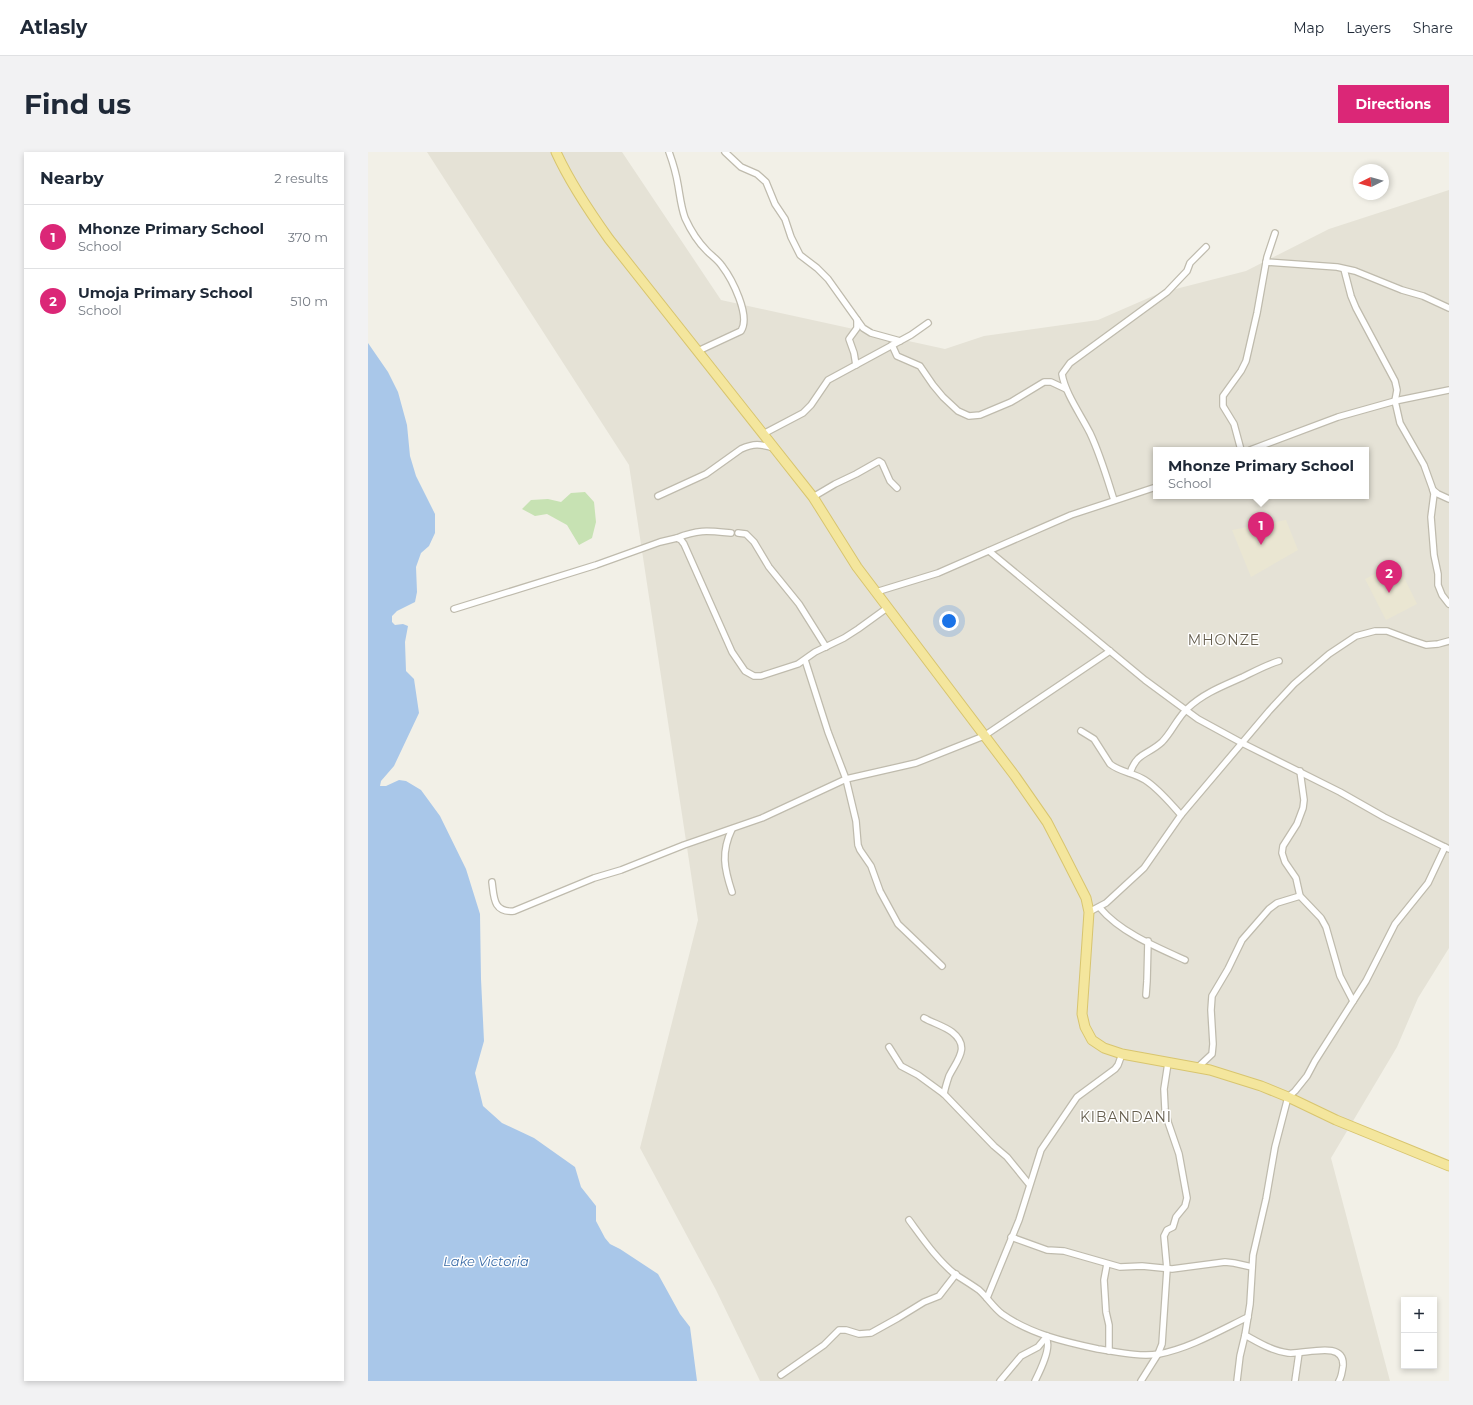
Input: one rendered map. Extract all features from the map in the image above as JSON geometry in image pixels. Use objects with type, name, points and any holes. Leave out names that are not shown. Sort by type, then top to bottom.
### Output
[{"type":"main road","points":[[556,152],[572,184],[597,222],[813,497],[846,551],[887,608],[1015,776],[1047,822],[1086,898],[1090,912],[1082,1014],[1085,1027],[1092,1040],[1104,1048],[1122,1054],[1210,1070],[1238,1079],[1288,1097],[1336,1120],[1449,1166]]},
{"type":"street","points":[[669,152],[675,170],[685,217],[702,244],[723,266],[742,304],[744,316],[744,326],[741,331],[698,351]]},
{"type":"street","points":[[725,152],[741,167],[757,174],[766,182],[775,204],[785,219],[791,237],[800,255],[828,279],[863,328],[871,333],[900,341]]},
{"type":"street","points":[[1240,447],[1234,424],[1223,406],[1223,396],[1241,371],[1246,361],[1258,313],[1266,262],[1275,233]]},
{"type":"street","points":[[1114,500],[1091,435],[1066,389],[1062,374],[1070,363],[1167,292],[1186,271],[1190,263],[1206,247]]},
{"type":"street","points":[[1266,262],[1344,269],[1366,274],[1402,290],[1423,296],[1449,308]]},
{"type":"street","points":[[1344,269],[1350,296],[1395,381],[1397,390],[1395,402],[1402,428],[1424,465],[1433,490],[1434,494],[1431,517],[1438,585],[1442,595],[1449,604]]},
{"type":"street","points":[[856,365],[849,339],[856,328],[857,320]]},
{"type":"street","points":[[764,434],[803,412],[811,405],[828,380],[911,335],[928,323]]},
{"type":"street","points":[[892,345],[897,356],[920,366],[933,385],[948,402],[958,411],[968,416],[980,415],[1011,402],[1044,382],[1051,382],[1066,389]]},
{"type":"street","points":[[1258,447],[1338,416],[1449,390]]},
{"type":"street","points":[[658,496],[706,474],[746,447],[759,444],[776,449]]},
{"type":"street","points":[[813,497],[879,461],[882,463],[891,484],[897,488]]},
{"type":"street","points":[[876,592],[938,573],[1065,518],[1153,488]]},
{"type":"street","points":[[1433,490],[1449,499]]},
{"type":"street","points":[[454,609],[589,567],[660,542],[701,531],[746,534],[754,542],[769,567],[799,604],[826,647]]},
{"type":"street","points":[[677,538],[684,544],[732,652],[745,671],[754,676],[762,676],[786,669],[806,660],[826,647],[844,638],[887,608]]},
{"type":"street","points":[[989,551],[1145,680],[1198,719],[1447,848],[1428,883],[1391,930],[1366,981],[1319,1054],[1307,1076],[1288,1097],[1275,1147],[1266,1199],[1253,1255],[1248,1317],[1240,1356],[1237,1381]]},
{"type":"street","points":[[1090,912],[1100,908],[1144,868],[1181,815],[1242,743],[1294,684],[1329,654],[1356,636],[1375,631],[1387,630],[1426,645],[1449,641]]},
{"type":"street","points":[[492,882],[497,904],[503,910],[514,911],[600,876],[622,870],[678,847],[732,829],[784,809],[846,780],[916,762],[984,736],[1110,651]]},
{"type":"street","points":[[806,660],[828,732],[846,780],[856,821],[858,845],[874,872],[880,891],[898,924],[942,966]]},
{"type":"street","points":[[1130,773],[1136,759],[1161,743],[1186,710],[1197,700],[1214,690],[1264,666],[1279,661]]},
{"type":"street","points":[[1081,731],[1094,739],[1110,764],[1145,780],[1155,788],[1181,815]]},
{"type":"street","points":[[1300,771],[1304,800],[1303,808],[1297,824],[1283,846],[1282,854],[1285,862],[1296,878],[1300,896],[1321,918],[1326,927],[1340,976],[1353,1002]]},
{"type":"street","points":[[732,829],[725,848],[724,856],[727,876],[732,892]]},
{"type":"street","points":[[1197,1068],[1212,1054],[1212,996],[1228,969],[1242,940],[1269,909],[1277,903],[1300,896]]},
{"type":"street","points":[[1100,908],[1114,922],[1148,942],[1185,960]]},
{"type":"street","points":[[1146,996],[1148,942]]},
{"type":"street","points":[[924,1018],[952,1032],[960,1042],[962,1048],[961,1055],[950,1076],[944,1094]]},
{"type":"street","points":[[889,1048],[901,1066],[918,1075],[944,1094],[994,1146],[1007,1157],[1029,1184]]},
{"type":"street","points":[[987,1298],[1022,1210],[1041,1150],[1061,1122],[1071,1104],[1084,1091],[1115,1069],[1122,1054]]},
{"type":"street","points":[[1141,1381],[1158,1354],[1164,1337],[1167,1269],[1164,1236],[1167,1230],[1173,1227],[1176,1217],[1185,1206],[1187,1198],[1179,1154],[1165,1109],[1164,1089],[1168,1063]]},
{"type":"street","points":[[909,1220],[938,1257],[956,1274],[987,1298],[994,1307],[1022,1326],[1046,1337],[1109,1351],[1146,1355],[1158,1354],[1188,1345],[1248,1317]]},
{"type":"street","points":[[1011,1237],[1047,1250],[1068,1252],[1120,1267],[1142,1266],[1179,1269],[1225,1262],[1252,1267]]},
{"type":"street","points":[[1107,1264],[1104,1280],[1106,1312],[1109,1325],[1109,1351]]},
{"type":"street","points":[[781,1375],[824,1344],[839,1330],[846,1330],[859,1334],[872,1333],[924,1302],[939,1296],[956,1274]]},
{"type":"street","points":[[1245,1335],[1272,1348],[1290,1353],[1329,1350],[1339,1353],[1343,1362],[1339,1381]]},
{"type":"street","points":[[1000,1381],[1021,1356],[1038,1347],[1046,1337]]},
{"type":"street","points":[[1035,1381],[1048,1347],[1048,1340],[1046,1337]]},
{"type":"street","points":[[1295,1381],[1299,1353]]},
{"type":"street","points":[[1146,1355],[1150,1357],[1152,1363]]},
{"type":"shaded area","points":[[427,152],[622,152],[721,300],[945,349],[984,336],[1098,320],[1160,293],[1246,271],[1329,229],[1449,190],[1449,948],[1418,998],[1397,1047],[1331,1158],[1390,1381],[760,1381],[716,1290],[640,1148],[698,920],[629,465]]},
{"type":"shaded area","points":[[1286,520],[1298,550],[1251,577],[1232,530]]},
{"type":"shaded area","points":[[1397,563],[1417,604],[1386,620],[1365,579]]},
{"type":"green space","points":[[585,492],[594,502],[596,522],[592,538],[579,545],[567,525],[547,514],[535,516],[522,509],[531,500],[548,499],[561,502],[571,493]]},
{"type":"water","name":"Lake Victoria","points":[[368,343],[388,372],[398,392],[407,425],[410,456],[416,476],[435,514],[435,533],[429,546],[421,553],[416,567],[417,592],[415,602],[397,611],[392,616],[392,622],[395,625],[403,624],[408,626],[405,642],[406,671],[414,679],[419,713],[394,766],[381,781],[380,786],[386,786],[399,780],[406,781],[421,790],[440,816],[466,869],[480,914],[484,1041],[475,1073],[483,1106],[502,1123],[534,1138],[575,1167],[581,1187],[596,1206],[596,1221],[605,1238],[610,1244],[658,1274],[680,1314],[690,1327],[697,1381],[368,1381]]},
{"type":"place","name":"Mhonze Primary School","points":[[1261,545]]},
{"type":"place","name":"Umoja Primary School","points":[[1389,593]]},
{"type":"district","name":"MHONZE","points":[[1224,640]]},
{"type":"district","name":"KIBANDANI","points":[[1126,1117]]}]
